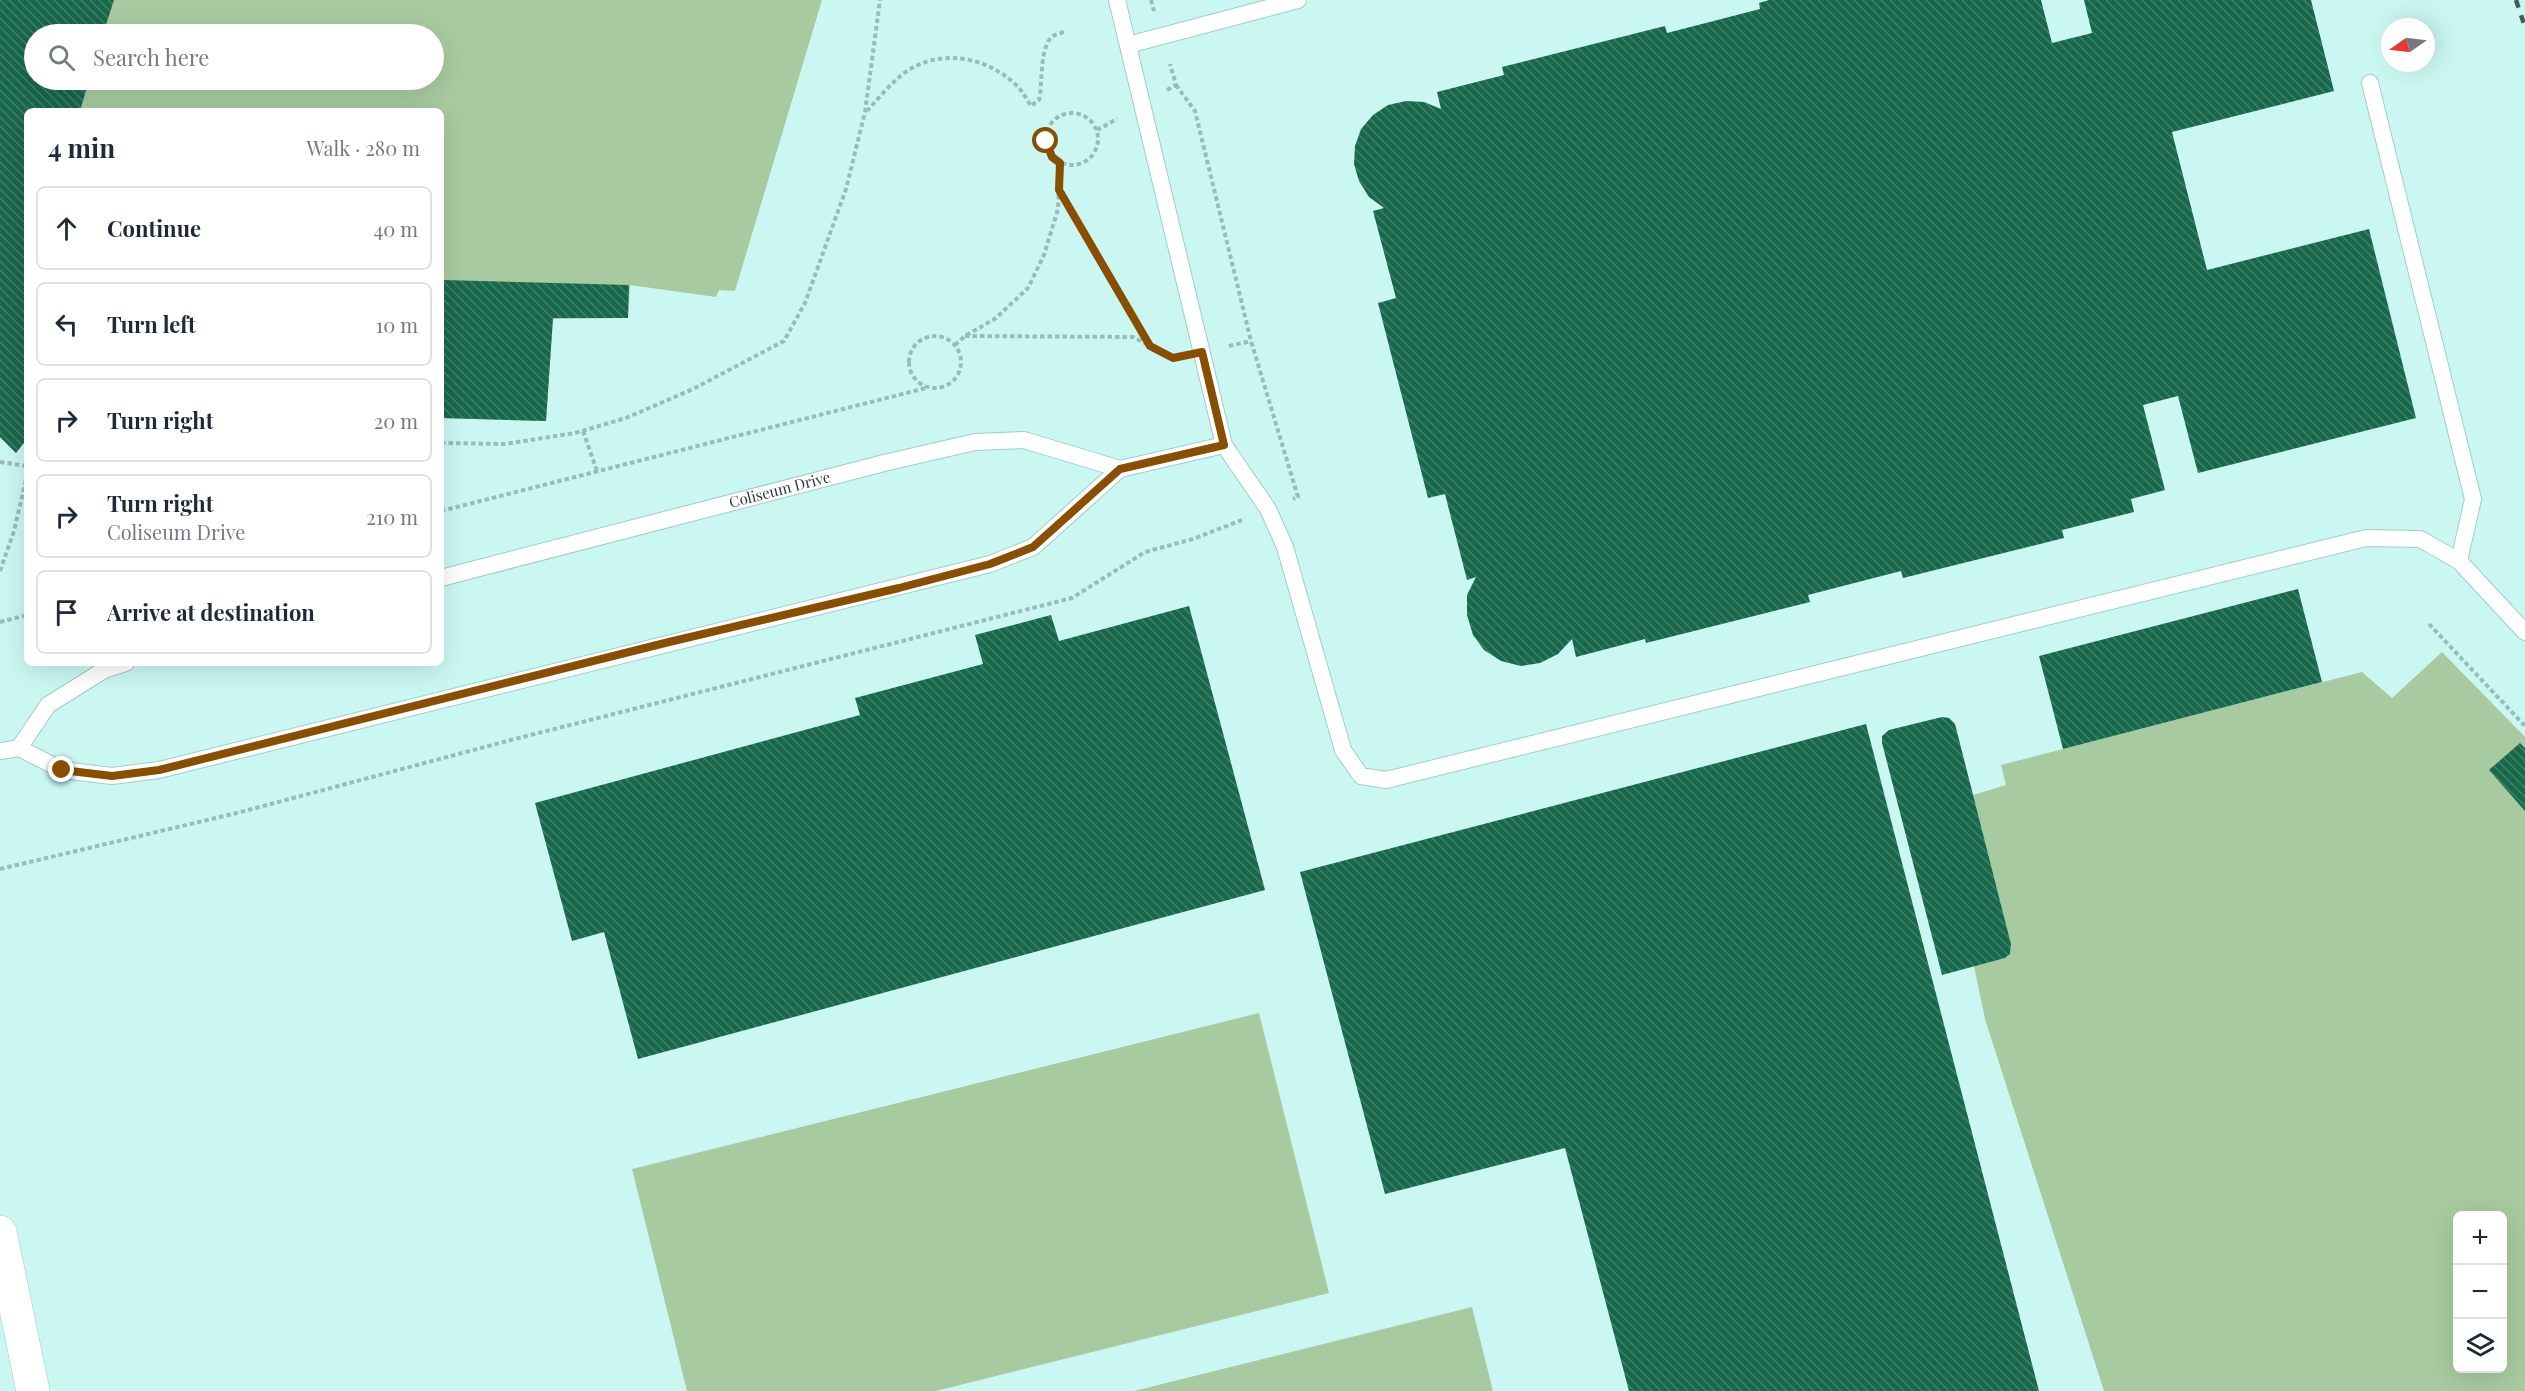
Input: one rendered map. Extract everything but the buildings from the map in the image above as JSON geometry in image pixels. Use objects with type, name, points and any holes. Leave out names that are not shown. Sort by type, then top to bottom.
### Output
[{"type":"main road","points":[[0,1232],[33,1391]]},
{"type":"lane","points":[[1117,0],[1224,445],[1268,509],[1285,548],[1343,750],[1361,776],[1386,780],[2366,538],[2420,539],[2460,561],[2525,632]]},
{"type":"lane","points":[[1128,45],[1298,0]]},
{"type":"lane","points":[[2370,83],[2473,499],[2460,561]]},
{"type":"lane","name":"Coliseum Drive","points":[[444,577],[884,463],[975,442],[1024,440],[1120,469]]},
{"type":"lane","name":"Coliseum Drive","points":[[19,748],[62,770],[112,776],[159,770],[669,642],[899,588],[990,564],[1033,547],[1120,469],[1224,445]]},
{"type":"lane","points":[[0,752],[19,748],[48,705],[104,670],[117,666]]},
{"type":"path","points":[[444,443],[505,444],[583,431],[626,418],[693,389],[784,341],[805,303],[846,189],[866,112],[880,0]]},
{"type":"path","points":[[866,112],[903,74],[924,63],[950,57],[979,62],[1000,71],[1019,87],[1031,106],[1039,100],[1044,50],[1052,37],[1066,31]]},
{"type":"path","points":[[0,869],[219,817],[1072,598],[1145,552],[1192,539],[1298,497],[1251,341],[1195,111],[1176,85]]},
{"type":"path","points":[[955,345],[965,336],[996,318],[1028,288],[1044,255],[1058,209],[1060,163],[1048,150],[1046,133],[1050,125],[1062,114],[1079,113],[1093,123],[1099,139],[1093,156],[1077,166],[1060,163]]},
{"type":"path","points":[[1059,190],[1150,346]]},
{"type":"path","points":[[444,511],[926,388],[943,388],[957,377],[962,361],[955,345],[948,339],[931,336],[923,338],[911,351],[908,359],[912,376],[926,388]]},
{"type":"path","points":[[965,336],[1133,337],[1173,358],[1251,341]]},
{"type":"path","points":[[583,431],[597,471]]},
{"type":"path","points":[[0,462],[24,466]]},
{"type":"path","points":[[0,571],[14,531],[24,488]]},
{"type":"path","points":[[0,622],[24,616]]},
{"type":"path","points":[[2429,624],[2525,726]]},
{"type":"green space","points":[[0,0],[822,0],[735,291],[719,290],[716,297],[630,285],[628,318],[553,319],[546,421],[444,418],[444,108],[24,108],[24,443],[16,453],[0,437]]},
{"type":"green space","points":[[2442,652],[2525,737],[2525,1391],[2104,1391],[1985,1019],[1974,966],[2005,958],[2010,954],[2011,944],[1973,795],[2006,785],[2001,765],[2362,672],[2392,698]]},
{"type":"green space","points":[[1259,1013],[1329,1293],[936,1391],[687,1391],[632,1169]]},
{"type":"green space","points":[[1472,1307],[1493,1391],[1134,1391]]},
{"type":"railway","points":[[2516,0],[2525,27]]},
{"type":"route","points":[[62,770],[112,776],[159,770],[990,564],[1033,547],[1120,469],[1224,445],[1202,352],[1173,358],[1150,346],[1059,190],[1060,163],[1052,157],[1046,141]]}]
